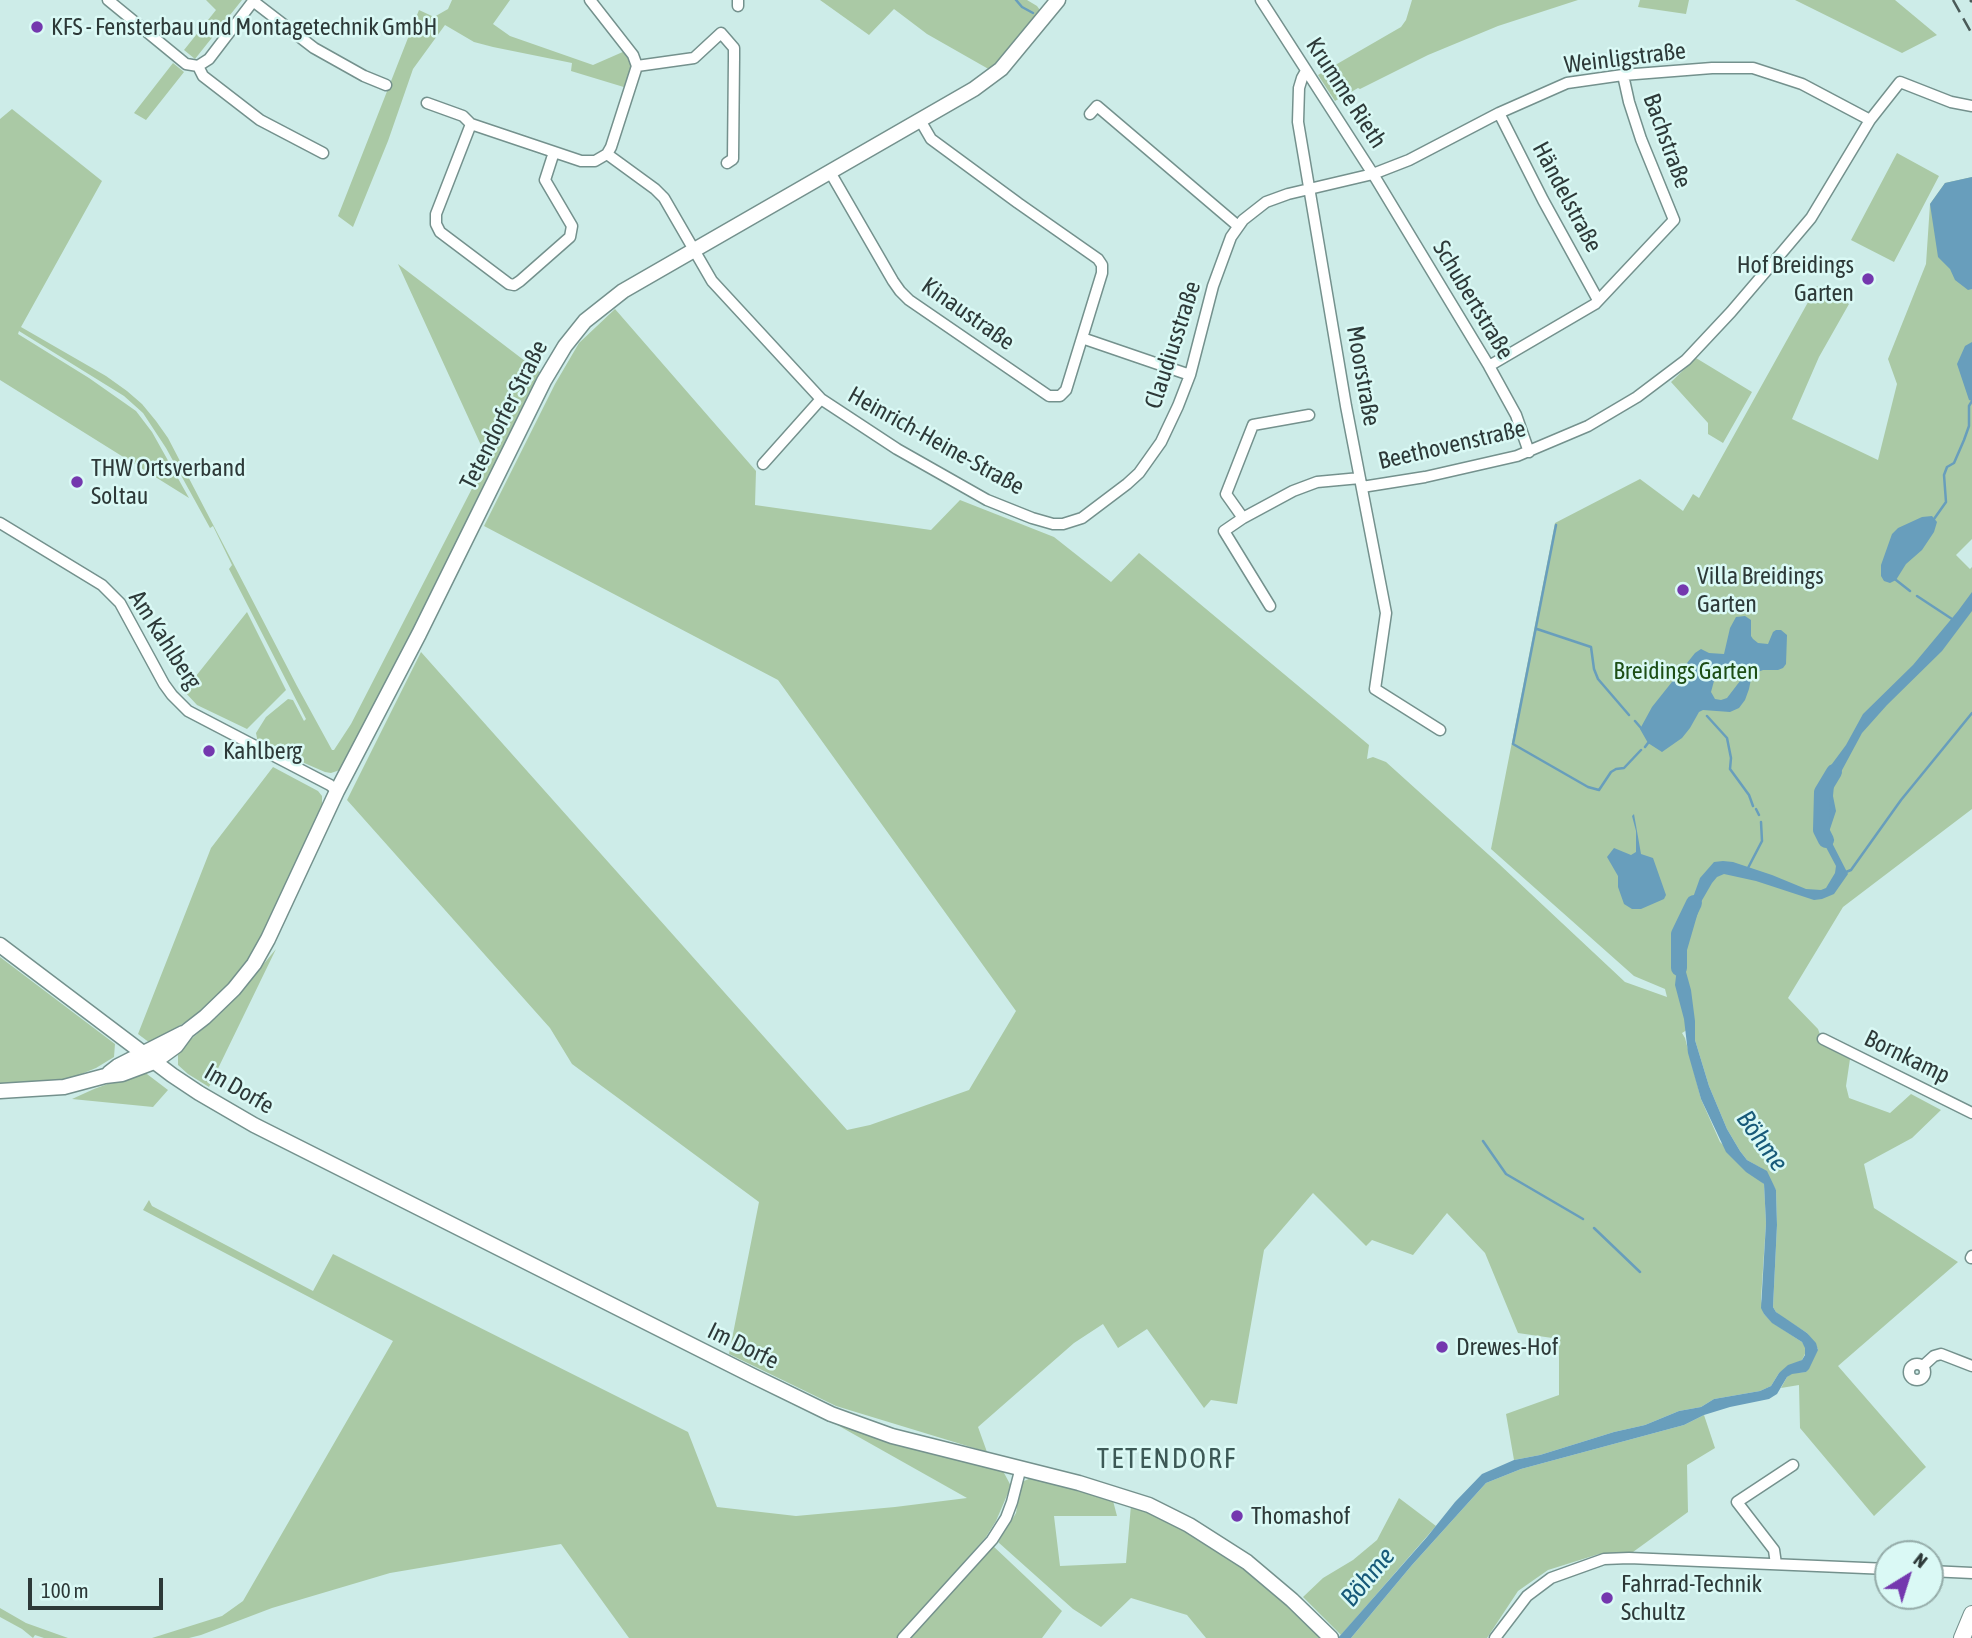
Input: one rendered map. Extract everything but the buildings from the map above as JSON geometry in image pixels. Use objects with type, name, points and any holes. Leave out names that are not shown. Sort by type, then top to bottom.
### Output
[{"type":"main road","points":[[1962,1638],[1972,1615]]},
{"type":"street","points":[[108,0],[186,64],[198,66],[209,59],[253,1],[314,48],[386,85]]},
{"type":"street","points":[[427,103],[463,116],[471,124],[587,162],[607,154],[628,99],[637,66],[633,55],[590,0]]},
{"type":"street","name":"Tetendorfer Straße","points":[[149,1058],[170,1038],[187,1031],[205,1017],[234,989],[254,964],[337,791],[419,634],[544,381],[565,346],[585,321],[610,300],[974,89],[1000,69],[1058,0]]},
{"type":"street","name":"Krumme Rieth","points":[[1261,0],[1373,174]]},
{"type":"street","points":[[637,66],[694,58],[721,33],[734,48],[733,159],[727,163]]},
{"type":"street","points":[[198,66],[203,76],[260,120],[323,153]]},
{"type":"street","name":"Weinligstraße","points":[[1310,188],[1373,174],[1409,160],[1499,113],[1567,83],[1623,75],[1712,68],[1754,68],[1802,83],[1870,120]]},
{"type":"street","name":"Moorstraße","points":[[1306,71],[1299,88],[1297,116],[1346,406],[1386,612],[1375,689],[1440,730]]},
{"type":"street","name":"Bachstraße","points":[[1598,300],[1674,220],[1640,139],[1623,75]]},
{"type":"street","name":"Beethovenstraße","points":[[1243,518],[1293,491],[1317,482],[1425,477],[1517,456],[1588,426],[1637,397],[1686,360],[1731,313],[1811,218],[1870,120],[1900,82],[1951,102],[1972,106]]},
{"type":"street","points":[[1090,114],[1097,106],[1238,226]]},
{"type":"street","name":"Händelstraße","points":[[1499,113],[1598,300]]},
{"type":"street","points":[[920,120],[934,141],[1098,259],[1102,265],[1102,273],[1082,338],[1190,375]]},
{"type":"street","points":[[471,124],[436,214],[436,224],[440,232],[509,284],[514,285],[520,281],[570,237],[572,226],[545,180],[554,152]]},
{"type":"street","name":"Heinrich-Heine-Straße","points":[[607,154],[660,193],[712,281],[821,399],[897,449],[976,494],[1032,518]]},
{"type":"street","name":"Kinaustraße","points":[[830,172],[892,281],[901,292],[1049,396],[1060,396],[1066,390],[1082,338]]},
{"type":"street","name":"Schubertstraße","points":[[1373,174],[1489,366],[1516,415],[1529,452]]},
{"type":"street","name":"Claudiusstraße","points":[[1032,518],[1053,524],[1072,522],[1093,511],[1139,472],[1161,442],[1178,406],[1190,375],[1223,257],[1238,226],[1266,202],[1310,188]]},
{"type":"street","points":[[1489,366],[1598,300]]},
{"type":"street","name":"Heinrich-Heine-Straße","points":[[763,464],[821,399]]},
{"type":"street","points":[[1270,606],[1224,531],[1243,518],[1226,494],[1252,425],[1309,415]]},
{"type":"street","name":"Am Kahlberg","points":[[0,523],[102,585],[120,603],[164,684],[188,711],[337,791]]},
{"type":"street","name":"Im Dorfe","points":[[0,945],[172,1075],[254,1125],[831,1414],[892,1436],[1021,1467],[1149,1505],[1189,1525],[1255,1568],[1331,1637]]},
{"type":"street","name":"Tetendorfer Straße","points":[[172,1075],[176,1046],[187,1031]]},
{"type":"street","points":[[118,1066],[123,1039]]},
{"type":"street","name":"Bornkamp","points":[[1822,1039],[1972,1113]]},
{"type":"street","name":"Tetendorfer Straße","points":[[149,1058],[176,1046]]},
{"type":"street","points":[[105,1076],[118,1066],[149,1058]]},
{"type":"street","points":[[0,1091],[64,1087],[122,1074],[149,1058]]},
{"type":"street","points":[[1923,1366],[1934,1356],[1941,1354],[1972,1366]]},
{"type":"street","points":[[1776,1564],[1774,1550],[1737,1502],[1793,1465]]},
{"type":"street","points":[[903,1638],[992,1540],[1006,1518],[1021,1467]]},
{"type":"street","points":[[1495,1638],[1527,1596],[1551,1578],[1604,1559],[1874,1568]]},
{"type":"street","points":[[1944,1572],[1972,1573]]},
{"type":"green space","points":[[206,0],[242,0],[195,59],[184,50],[216,10]]},
{"type":"green space","points":[[452,0],[510,0],[493,24],[510,36],[593,65],[625,51],[634,65],[627,88],[571,71],[572,63],[474,42],[445,25],[413,69],[388,141],[353,227],[338,216],[419,10],[434,17],[448,9]]},
{"type":"green space","points":[[820,0],[1027,0],[1042,13],[992,71],[927,34],[894,9],[869,35]]},
{"type":"green space","points":[[1412,0],[1578,0],[1498,26],[1428,55],[1335,101],[1318,75],[1401,27]]},
{"type":"green space","points":[[1640,0],[1689,0],[1686,14],[1638,7]]},
{"type":"green space","points":[[1795,0],[1895,0],[1937,35],[1902,53]]},
{"type":"green space","points":[[173,63],[184,72],[146,120],[134,113]]},
{"type":"green space","points":[[12,109],[102,181],[21,327],[106,376],[142,404],[156,421],[168,438],[332,750],[351,724],[481,471],[485,454],[398,264],[542,374],[385,692],[340,770],[325,772],[258,743],[256,733],[266,717],[288,699],[293,700],[304,721],[306,719],[229,569],[232,565],[213,526],[210,528],[166,448],[143,413],[124,396],[19,331],[18,334],[136,411],[152,432],[189,498],[0,380],[0,119]]},
{"type":"green space","points":[[1897,153],[1939,176],[1894,262],[1851,240]]},
{"type":"green space","name":"Breidings Garten","points":[[1972,177],[1972,539],[1956,555],[1970,569],[1972,567],[1972,809],[1843,907],[1788,998],[1818,1029],[1822,1040],[1850,1059],[1846,1086],[1849,1098],[1890,1113],[1911,1094],[1941,1110],[1912,1138],[1864,1164],[1874,1208],[1958,1262],[1838,1366],[1926,1467],[1874,1516],[1800,1428],[1799,1385],[1781,1388],[1792,1373],[1806,1372],[1818,1349],[1807,1333],[1782,1317],[1773,1307],[1776,1190],[1761,1168],[1747,1160],[1727,1129],[1709,1086],[1695,1040],[1695,1025],[1682,1033],[1701,1099],[1720,1142],[1764,1184],[1766,1223],[1761,1299],[1764,1314],[1802,1342],[1806,1348],[1802,1360],[1779,1373],[1771,1386],[1760,1391],[1714,1399],[1701,1407],[1679,1411],[1645,1425],[1514,1460],[1506,1414],[1559,1395],[1559,1339],[1518,1333],[1485,1253],[1447,1213],[1413,1255],[1372,1240],[1366,1246],[1313,1193],[1264,1250],[1237,1404],[1211,1400],[1204,1408],[1147,1329],[1118,1348],[1103,1324],[1074,1343],[978,1427],[987,1452],[836,1406],[729,1354],[759,1202],[572,1064],[550,1028],[347,800],[421,652],[847,1130],[870,1125],[969,1090],[1016,1011],[778,680],[484,526],[555,384],[579,343],[615,309],[756,471],[755,505],[931,530],[960,500],[1054,537],[1111,582],[1139,553],[1369,745],[1367,759],[1373,757],[1386,762],[1625,982],[1667,997],[1665,989],[1634,976],[1491,849],[1555,523],[1640,479],[1683,511],[1693,494],[1699,498],[1817,286],[1849,304],[1819,357],[1792,419],[1878,460],[1897,384],[1888,359],[1926,264],[1930,204],[1945,183]]},
{"type":"green space","points":[[1696,358],[1752,392],[1723,443],[1708,434],[1708,423],[1671,382]]},
{"type":"green space","points":[[247,612],[286,690],[247,729],[197,705],[184,691]]},
{"type":"green space","points":[[273,767],[318,791],[322,796],[322,808],[263,938],[250,960],[236,978],[202,1011],[150,1043],[138,1034],[211,848]]},
{"type":"green space","points":[[276,949],[209,1087],[178,1065],[178,1055],[183,1046],[219,1015]]},
{"type":"green space","points":[[0,957],[115,1044],[114,1057],[74,1077],[38,1084],[0,1083]]},
{"type":"green space","points":[[143,1071],[168,1090],[153,1107],[72,1099],[94,1089]]},
{"type":"green space","points":[[149,1200],[152,1206],[313,1291],[333,1254],[688,1432],[717,1507],[796,1516],[967,1498],[832,1422],[1003,1471],[1011,1486],[996,1521],[986,1537],[940,1590],[992,1545],[1062,1611],[1042,1638],[629,1638],[561,1544],[390,1573],[272,1608],[201,1635],[189,1638],[152,1638],[222,1616],[243,1601],[393,1341],[143,1210]]},
{"type":"green space","points":[[1704,1415],[1715,1448],[1687,1465],[1688,1512],[1633,1552],[1599,1554],[1548,1570],[1518,1591],[1487,1638],[1351,1638],[1486,1483],[1521,1469],[1684,1425]]},
{"type":"green space","points":[[1033,1477],[1112,1497],[1117,1516],[1054,1516],[1060,1566],[1126,1563],[1131,1505],[1187,1531],[1243,1568],[1322,1638],[1206,1638],[1187,1615],[1131,1598],[1101,1627],[1073,1609],[998,1542],[1016,1513],[1020,1487],[1024,1481]]},
{"type":"green space","points":[[1399,1498],[1436,1526],[1341,1635],[1303,1597],[1323,1578],[1353,1560],[1377,1540]]},
{"type":"green space","points":[[0,1608],[26,1623],[68,1638],[44,1638],[35,1635],[33,1638],[0,1617]]},
{"type":"water","points":[[1972,177],[1972,289],[1968,290],[1955,280],[1950,269],[1938,257],[1930,204],[1945,183]]},
{"type":"water","points":[[1972,342],[1972,401],[1969,400],[1957,364],[1965,346]]},
{"type":"water","points":[[1932,516],[1937,522],[1922,550],[1906,564],[1896,580],[1890,583],[1884,581],[1881,565],[1892,534],[1898,528],[1922,517]]},
{"type":"water","points":[[1972,592],[1972,611],[1942,651],[1862,733],[1834,785],[1836,811],[1828,835],[1848,874],[1834,894],[1814,900],[1756,881],[1724,874],[1712,883],[1701,902],[1685,957],[1695,1021],[1695,1040],[1709,1086],[1727,1129],[1740,1151],[1747,1160],[1767,1171],[1776,1190],[1773,1307],[1816,1343],[1818,1350],[1809,1369],[1787,1377],[1777,1394],[1769,1399],[1730,1407],[1684,1425],[1521,1469],[1486,1483],[1351,1638],[1338,1638],[1482,1474],[1514,1460],[1540,1455],[1645,1425],[1679,1411],[1701,1407],[1714,1399],[1760,1391],[1771,1386],[1788,1365],[1802,1360],[1805,1348],[1802,1342],[1772,1323],[1761,1308],[1766,1223],[1764,1184],[1746,1172],[1726,1152],[1701,1099],[1688,1053],[1684,1019],[1675,985],[1680,942],[1700,878],[1714,862],[1733,862],[1806,889],[1826,888],[1836,866],[1819,834],[1823,815],[1823,788],[1829,768],[1846,745],[1863,714],[1913,665]]},
{"type":"water","points":[[1745,616],[1751,620],[1751,636],[1758,643],[1768,644],[1776,630],[1787,635],[1786,664],[1778,670],[1755,673],[1745,700],[1739,708],[1730,712],[1699,712],[1682,738],[1662,752],[1648,743],[1640,729],[1652,707],[1695,653],[1701,649],[1709,653],[1724,654],[1730,628],[1736,617]],"holes":[[[1730,664],[1741,671],[1740,681],[1727,698],[1715,699],[1711,692],[1714,681],[1724,667]]]},
{"type":"water","points":[[1634,814],[1641,854],[1653,858],[1666,895],[1664,899],[1641,909],[1632,909],[1624,904],[1618,887],[1618,876],[1607,857],[1614,848],[1631,855],[1636,852],[1636,831],[1632,816]]},
{"type":"waterway","points":[[1016,0],[1033,13]]},
{"type":"waterway","points":[[1934,519],[1946,502],[1944,475],[1947,467],[1954,463],[1964,440],[1972,401]]},
{"type":"waterway","points":[[1556,525],[1513,744],[1588,787],[1599,790],[1611,772],[1624,768],[1641,750]]},
{"type":"waterway","points":[[1896,580],[1910,591]]},
{"type":"waterway","points":[[1917,596],[1952,619]]},
{"type":"waterway","points":[[1537,629],[1591,647],[1598,679],[1629,715]]},
{"type":"waterway","points":[[1846,872],[1851,870],[1901,800],[1972,713]]},
{"type":"waterway","points":[[1707,716],[1727,738],[1730,769],[1749,795],[1753,806]]},
{"type":"waterway","points":[[1635,721],[1641,728]]},
{"type":"waterway","points":[[1645,747],[1648,743]]},
{"type":"waterway","name":"Böhme","points":[[1826,840],[1821,830],[1822,792],[1834,772]]},
{"type":"waterway","points":[[1756,809],[1759,815]]},
{"type":"waterway","points":[[1748,868],[1762,841],[1761,822]]},
{"type":"waterway","name":"Böhme","points":[[1679,968],[1679,934],[1694,903]]},
{"type":"waterway","points":[[1483,1141],[1506,1174],[1583,1219]]},
{"type":"waterway","points":[[1594,1228],[1640,1272]]},
{"type":"railway","points":[[1953,0],[1972,34]]},
{"type":"place","name":"KFS - Fensterbau und Montagetechnik GmbH","points":[[37,27]]},
{"type":"place","name":"Hof Breidings Garten","points":[[1868,279]]},
{"type":"place","name":"THW Ortsverband Soltau","points":[[77,482]]},
{"type":"place","name":"Villa Breidings Garten","points":[[1683,590]]},
{"type":"place","name":"Kahlberg","points":[[209,751]]},
{"type":"place","name":"Drewes-Hof","points":[[1442,1347]]},
{"type":"place","name":"Thomashof","points":[[1237,1516]]},
{"type":"place","name":"Fahrrad-Technik Schultz","points":[[1607,1598]]},
{"type":"district","name":"TETENDORF","points":[[1167,1459]]}]
